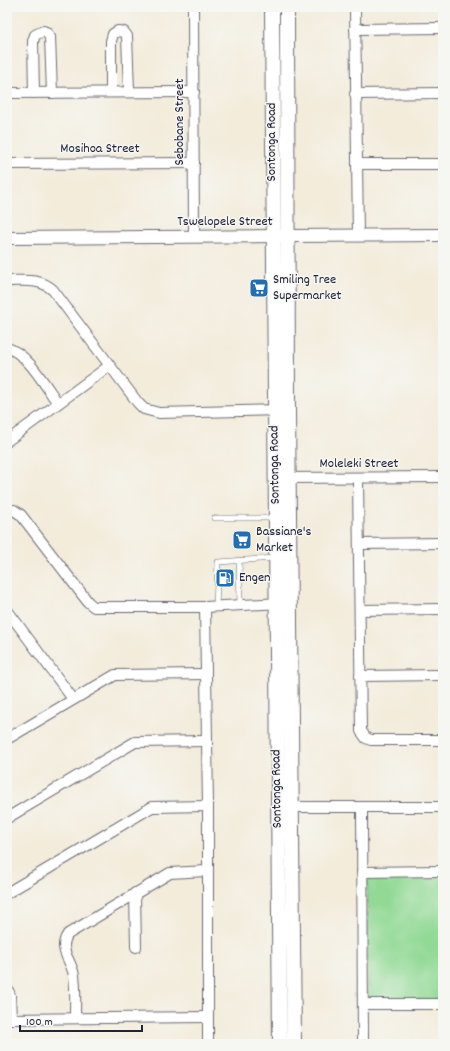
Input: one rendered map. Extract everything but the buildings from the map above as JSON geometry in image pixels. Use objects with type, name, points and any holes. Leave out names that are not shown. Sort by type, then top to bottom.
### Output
[{"type":"main road","name":"Sontonga Road","points":[[272,7],[280,236],[283,604],[292,807],[294,1044]]},
{"type":"main road","name":"Sontonga Road","points":[[280,236],[287,7]]},
{"type":"main road","name":"Sontonga Road","points":[[280,1044],[277,807],[283,604],[276,558],[276,518],[282,478]]},
{"type":"street","name":"Sebobane Street","points":[[193,7],[194,237]]},
{"type":"street","points":[[355,7],[358,235]]},
{"type":"street","points":[[355,29],[443,28]]},
{"type":"street","points":[[34,92],[32,42],[35,35],[43,31],[50,37],[52,92]]},
{"type":"street","points":[[112,92],[111,41],[113,34],[118,31],[124,32],[127,36],[129,92]]},
{"type":"street","points":[[7,93],[194,92]]},
{"type":"street","points":[[355,94],[443,93]]},
{"type":"street","name":"Mosihoa Street","points":[[7,164],[194,163]]},
{"type":"street","points":[[357,164],[443,164]]},
{"type":"street","name":"Tswelopele Street","points":[[7,238],[443,235]]},
{"type":"street","points":[[7,281],[36,281],[49,286],[138,403],[149,411],[165,413],[281,410]]},
{"type":"street","points":[[7,348],[25,358],[58,403]]},
{"type":"street","points":[[8,439],[109,366]]},
{"type":"street","name":"Moleleki Street","points":[[282,478],[443,477]]},
{"type":"street","points":[[358,478],[360,544],[360,676],[361,726],[363,735],[366,738],[377,741],[443,740]]},
{"type":"street","points":[[7,512],[14,510],[20,515],[91,605],[99,608],[205,607],[283,604]]},
{"type":"street","points":[[360,544],[443,543]]},
{"type":"street","points":[[205,607],[208,806],[208,1044]]},
{"type":"street","points":[[360,610],[443,609]]},
{"type":"street","points":[[7,610],[73,699]]},
{"type":"street","points":[[7,739],[115,675],[206,674]]},
{"type":"street","points":[[360,676],[443,675]]},
{"type":"street","points":[[7,818],[135,742],[206,741]]},
{"type":"street","points":[[7,893],[152,807],[208,806]]},
{"type":"street","points":[[277,807],[443,807]]},
{"type":"street","points":[[362,808],[363,1044]]},
{"type":"street","points":[[75,1018],[74,976],[64,950],[64,939],[72,930],[172,872],[207,871]]},
{"type":"street","points":[[362,872],[443,871]]},
{"type":"street","points":[[135,893],[136,947]]},
{"type":"street","points":[[7,988],[10,995],[9,1019],[208,1017]]},
{"type":"street","points":[[363,1004],[443,1004]]},
{"type":"lane","points":[[214,518],[276,518]]},
{"type":"lane","points":[[216,606],[218,562],[221,560],[276,558]]},
{"type":"lane","points":[[239,560],[240,605]]},
{"type":"green space","points":[[443,875],[443,1000],[373,1000],[368,995],[367,881],[373,876]]},
{"type":"place","name":"Smiling Tree Supermarket","points":[[259,288]]},
{"type":"place","name":"Bassiane's Market","points":[[242,540]]},
{"type":"place","name":"Engen","points":[[225,578]]}]
